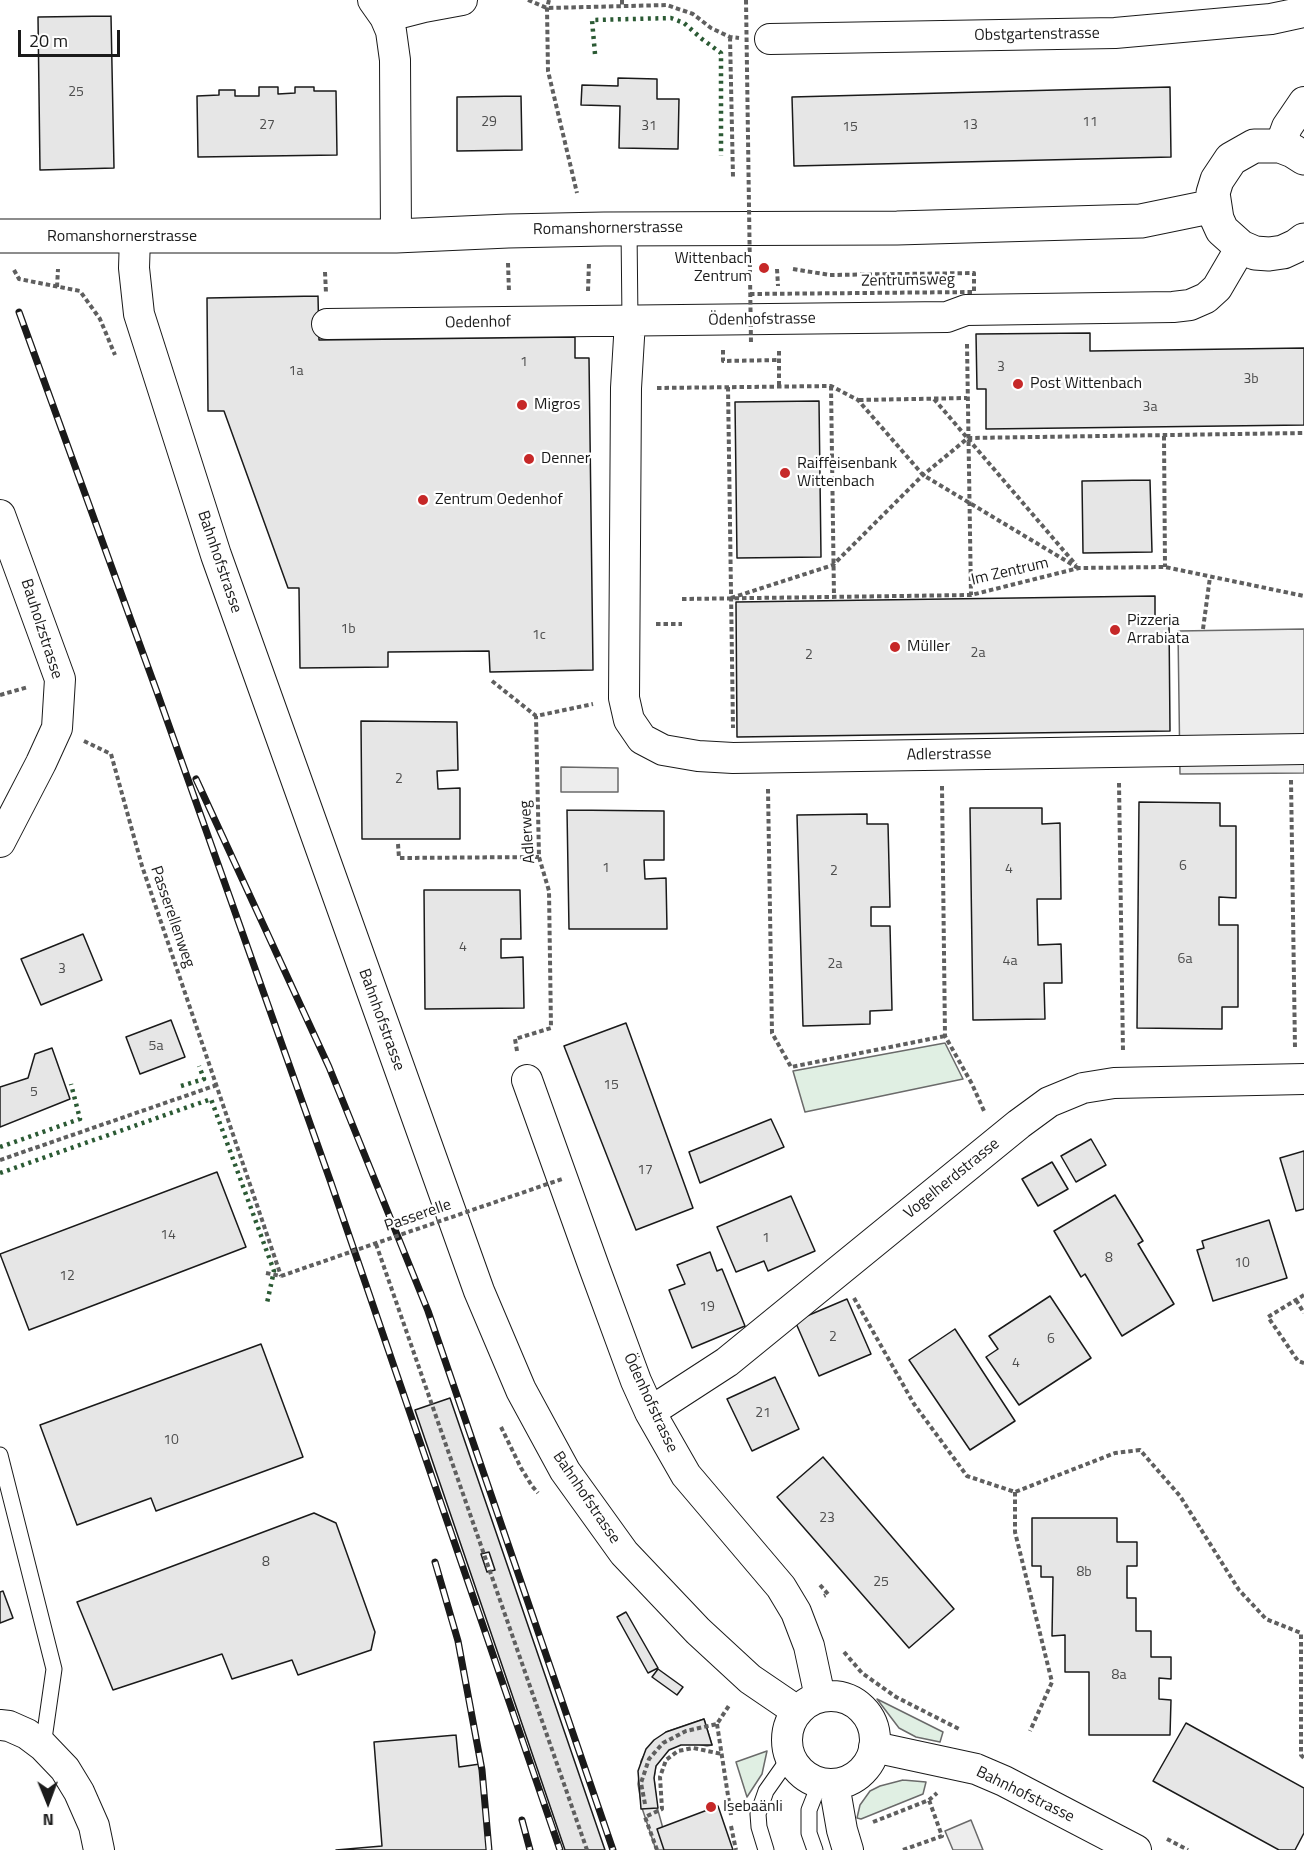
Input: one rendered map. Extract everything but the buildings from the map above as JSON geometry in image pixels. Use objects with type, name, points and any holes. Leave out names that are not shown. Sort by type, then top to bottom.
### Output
[{"type":"main road","points":[[1292,152],[1254,146],[1231,159],[1217,180],[1213,193],[1214,206],[1216,219],[1222,230],[1241,247],[1255,253],[1269,254],[1301,248]]},
{"type":"main road","name":"Romanshornerstrasse","points":[[0,236],[396,236],[629,229],[897,228],[1141,221],[1214,206]]},
{"type":"street","points":[[396,236],[395,60],[391,31],[379,9],[424,7],[462,0]]},
{"type":"street","name":"Obstgartenstrasse","points":[[770,39],[1115,33],[1271,19],[1304,12]]},
{"type":"street","points":[[1292,152],[1287,127],[1304,102]]},
{"type":"street","name":"Bahnhofstrasse","points":[[135,237],[139,314],[216,555],[479,1291],[521,1390],[565,1472],[624,1552],[698,1631],[750,1679],[808,1704]]},
{"type":"street","name":"Ödenhofstrasse","points":[[630,321],[947,317],[966,310],[1190,305],[1206,298],[1217,288],[1241,247]]},
{"type":"street","points":[[624,698],[626,388],[630,321]]},
{"type":"street","name":"Oedenhof","points":[[327,324],[630,321]]},
{"type":"street","name":"Bauholzstrasse","points":[[0,515],[60,679],[57,728],[0,842]]},
{"type":"street","name":"Adlerstrasse","points":[[624,698],[629,720],[642,739],[663,750],[698,756],[733,758],[1298,759]]},
{"type":"street","name":"Vogelherdstrasse","points":[[650,1412],[727,1362],[1049,1102],[1083,1088],[1123,1083],[1299,1079]]},
{"type":"street","name":"Ödenhofstrasse","points":[[527,1080],[636,1381],[650,1412],[686,1475],[781,1587],[796,1612],[809,1646],[808,1704]]},
{"type":"street","points":[[832,1696],[844,1698],[864,1712],[871,1723],[874,1747],[870,1761],[861,1772],[848,1780],[827,1783],[808,1778],[797,1769],[790,1757],[787,1733],[790,1722],[808,1704],[832,1696]]},
{"type":"street","points":[[23,1735],[66,1769],[94,1826],[99,1850]]},
{"type":"street","name":"Bahnhofstrasse","points":[[874,1747],[976,1769],[1004,1781],[1136,1850]]},
{"type":"street","points":[[827,1783],[842,1830],[856,1838]]},
{"type":"lane","points":[[629,229],[630,321]]},
{"type":"lane","points":[[0,1455],[54,1669],[23,1735]]},
{"type":"lane","points":[[766,1850],[759,1827],[758,1814],[766,1791],[790,1757]]},
{"type":"lane","points":[[815,1850],[809,1833],[809,1810],[827,1783]]},
{"type":"path","points":[[528,0],[547,8],[667,5],[693,14],[711,28],[730,37],[770,39]]},
{"type":"path","points":[[549,0],[547,8],[548,71],[577,193]]},
{"type":"path","points":[[622,0],[622,6]]},
{"type":"path","points":[[746,0],[751,344]]},
{"type":"path","points":[[730,37],[732,177]]},
{"type":"path","name":"Zentrumsweg","points":[[750,294],[974,292],[974,273],[830,275],[793,269]]},
{"type":"path","points":[[19,279],[57,286]]},
{"type":"path","points":[[966,310],[970,595]]},
{"type":"path","points":[[761,360],[779,360]]},
{"type":"path","points":[[626,388],[831,386],[858,400],[923,475],[1079,568]]},
{"type":"path","points":[[831,386],[834,597]]},
{"type":"path","points":[[728,387],[733,758]]},
{"type":"path","points":[[858,400],[968,398]]},
{"type":"path","points":[[934,399],[1079,568]]},
{"type":"path","points":[[731,598],[833,565],[923,475],[968,438],[1304,434]]},
{"type":"path","points":[[1164,436],[1165,567]]},
{"type":"path","name":"Im Zentrum","points":[[682,599],[970,595],[1079,568],[1165,567],[1304,596]]},
{"type":"path","points":[[1203,629],[1210,577]]},
{"type":"path","points":[[492,681],[536,716],[624,698]]},
{"type":"path","name":"Adlerweg","points":[[527,1080],[517,1053],[515,1039],[551,1028],[549,891],[539,857],[536,716]]},
{"type":"path","name":"Passerellenweg","points":[[111,754],[142,866],[281,1276]]},
{"type":"path","points":[[1298,759],[1299,1079]]},
{"type":"path","points":[[1119,783],[1123,1083]]},
{"type":"path","points":[[942,785],[945,1036],[972,1084],[997,1142]]},
{"type":"path","points":[[768,787],[772,1033],[791,1067],[945,1036]]},
{"type":"path","points":[[398,844],[399,858],[539,857]]},
{"type":"path","points":[[0,1160],[217,1085]]},
{"type":"path","name":"Passerelle","points":[[281,1276],[562,1179]]},
{"type":"path","points":[[376,1244],[587,1850]]},
{"type":"path","points":[[839,1271],[914,1404],[968,1476],[1015,1492],[1115,1453],[1140,1450],[1180,1496],[1239,1590],[1266,1619],[1301,1633],[1300,1755],[1304,1758]]},
{"type":"path","points":[[266,1273],[281,1276]]},
{"type":"path","points":[[1304,1295],[1268,1317],[1298,1361],[1304,1363]]},
{"type":"path","points":[[1296,1300],[1304,1313]]},
{"type":"path","points":[[1298,1361],[1304,1358]]},
{"type":"path","points":[[1015,1492],[1015,1532],[1052,1682],[1030,1731]]},
{"type":"path","points":[[820,1584],[828,1594]]},
{"type":"path","points":[[730,1704],[717,1724],[736,1850]]},
{"type":"path","points":[[645,1804],[641,1783],[649,1759],[663,1743],[686,1731],[717,1724]]},
{"type":"path","points":[[657,1850],[645,1816],[662,1809],[660,1777],[666,1760],[678,1751],[693,1748],[722,1754]]},
{"type":"path","points":[[856,1838],[929,1800],[938,1793]]},
{"type":"path","points":[[903,1850],[942,1836],[929,1800]]},
{"type":"green space","points":[[945,1043],[963,1079],[805,1112],[793,1071]]},
{"type":"green space","points":[[877,1699],[943,1732],[940,1742],[916,1737],[899,1728]]},
{"type":"green space","points":[[767,1751],[762,1774],[747,1797],[736,1762]]},
{"type":"green space","points":[[903,1780],[926,1782],[923,1794],[861,1819],[857,1818],[860,1805],[870,1791]]},
{"type":"shaded area","points":[[1304,629],[1304,773],[1180,774],[1178,631]]},
{"type":"shaded area","points":[[561,767],[618,768],[618,792],[561,792]]},
{"type":"shaded area","points":[[704,1719],[712,1745],[681,1744],[669,1749],[656,1765],[654,1778],[657,1807],[669,1850],[656,1850],[642,1808],[638,1784],[641,1761],[647,1749],[666,1732]]},
{"type":"shaded area","points":[[971,1820],[983,1850],[953,1850],[945,1831]]},
{"type":"railway","points":[[19,312],[330,1180],[560,1850]]},
{"type":"railway","points":[[196,779],[329,1067],[428,1311],[613,1850]]},
{"type":"railway","points":[[435,1562],[458,1641],[482,1770],[489,1850]]},
{"type":"railway","points":[[522,1820],[530,1850]]},
{"type":"hedge","points":[[595,54],[592,20],[671,18],[684,23],[721,53],[721,156]]},
{"type":"hedge","points":[[181,1086],[204,1079],[199,1066]]},
{"type":"hedge","points":[[0,1147],[80,1119],[71,1084]]},
{"type":"hedge","points":[[0,1173],[211,1099],[274,1271],[267,1303]]},
{"type":"place","name":"Wittenbach Zentrum","points":[[764,268]]},
{"type":"place","name":"Post Wittenbach","points":[[1018,384]]},
{"type":"place","name":"Migros","points":[[522,405]]},
{"type":"place","name":"Denner","points":[[529,459]]},
{"type":"place","name":"Raiffeisenbank Wittenbach","points":[[785,473]]},
{"type":"place","name":"Zentrum Oedenhof","points":[[423,500]]},
{"type":"place","name":"Pizzeria Arrabiata","points":[[1115,630]]},
{"type":"place","name":"Müller","points":[[895,647]]},
{"type":"place","name":"Isebaänli","points":[[711,1807]]}]
